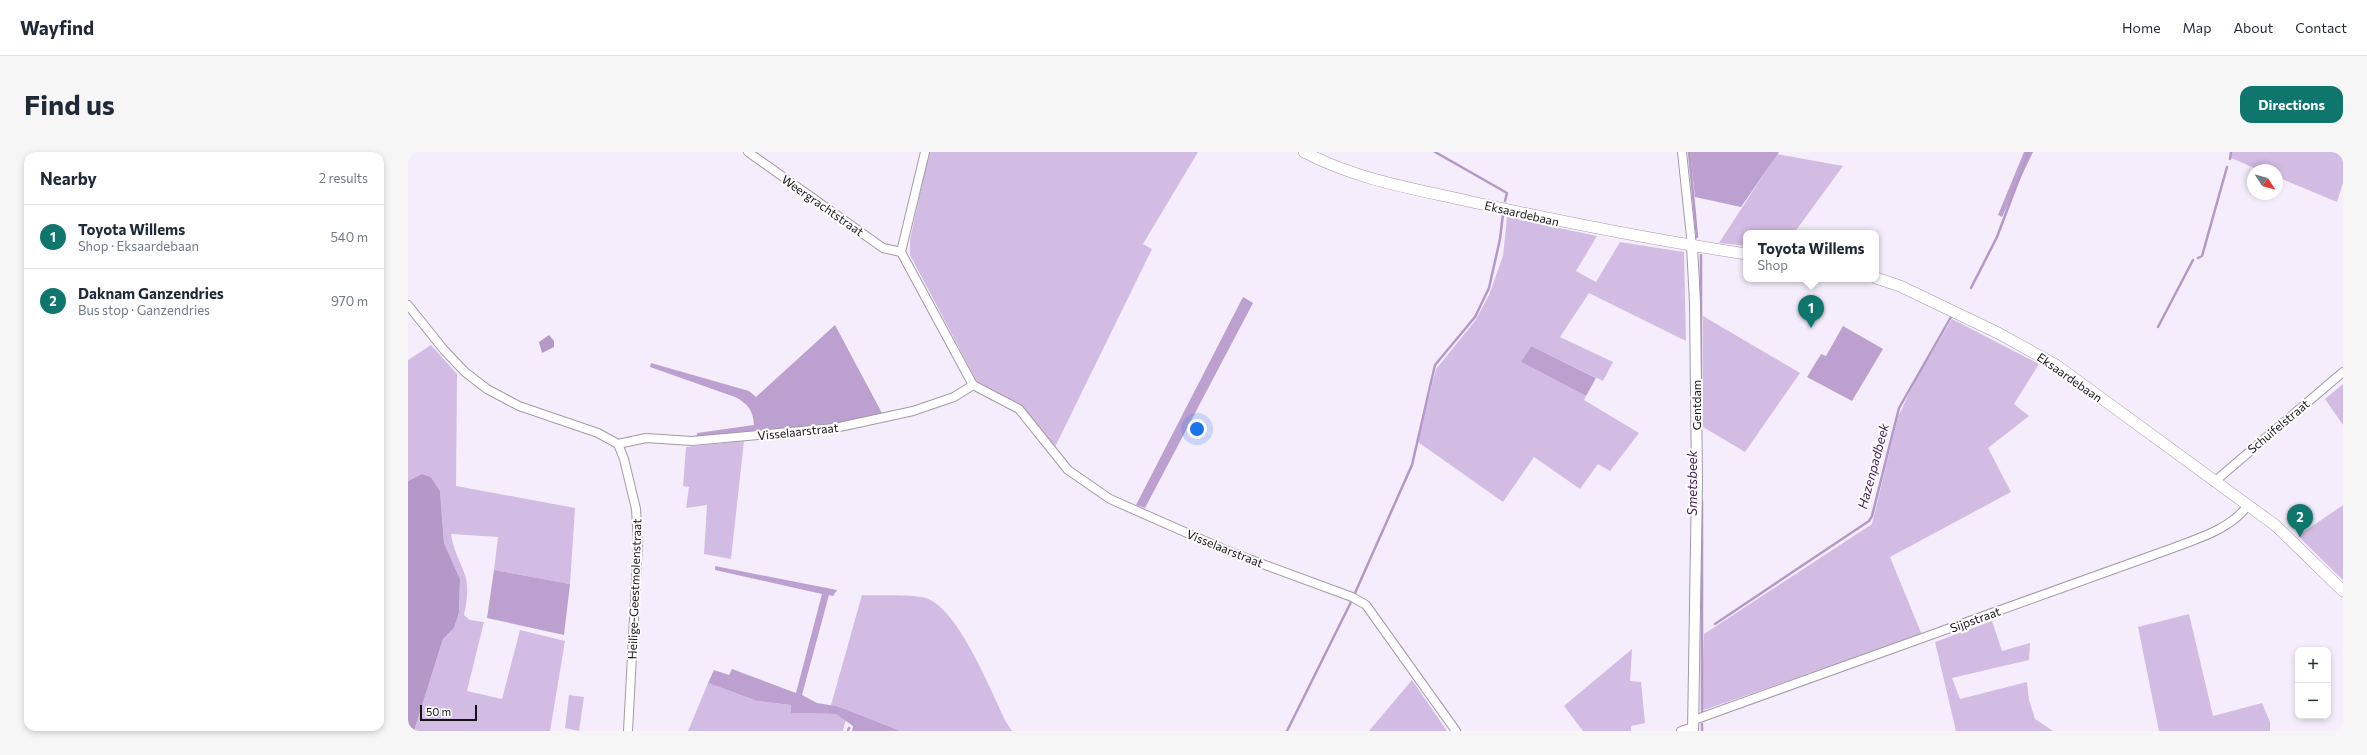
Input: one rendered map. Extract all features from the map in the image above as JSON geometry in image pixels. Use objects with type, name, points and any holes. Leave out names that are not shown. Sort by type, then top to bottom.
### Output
[{"type":"main road","name":"Eksaardebaan","points":[[1304,152],[1346,172],[1383,182],[1605,231],[1743,254]]},
{"type":"main road","name":"Eksaardebaan","points":[[1879,279],[1900,286],[2034,352],[2068,374],[2214,482],[2275,525],[2343,591]]},
{"type":"street","name":"Weergrachtstraat","points":[[748,152],[883,248],[901,252]]},
{"type":"street","points":[[925,152],[901,252],[973,385]]},
{"type":"street","name":"Gentdam","points":[[1682,152],[1692,246],[1695,302],[1697,482],[1694,726]]},
{"type":"street","points":[[408,305],[444,350],[465,372],[487,389],[519,406],[598,433],[618,444]]},
{"type":"street","name":"Schuifelstraat","points":[[2214,482],[2343,372]]},
{"type":"street","name":"Visselaarstraat","points":[[618,444],[646,438],[692,441],[835,428],[913,411],[954,397],[973,385],[1019,409],[1068,470],[1110,499],[1230,552],[1352,597],[1366,605],[1456,731]]},
{"type":"street","name":"Heilige-Geestmolenstraat","points":[[618,444],[624,459],[636,509],[638,543],[628,731]]},
{"type":"street","name":"Sijpstraat","points":[[1681,731],[2178,546],[2217,530],[2238,516],[2248,506]]},
{"type":"shaded area","points":[[929,152],[1198,152],[1143,244],[1152,249],[1055,447],[1020,404],[979,384],[910,255],[910,240]]},
{"type":"shaded area","points":[[1690,152],[1779,152],[1741,207],[1695,197]]},
{"type":"shaded area","points":[[2024,152],[2033,152],[2002,217],[1998,215]]},
{"type":"shaded area","points":[[2231,152],[2343,152],[2343,183],[2337,202],[2283,180],[2283,164],[2247,165],[2229,157]]},
{"type":"shaded area","points":[[1777,154],[1843,166],[1796,230],[1743,230],[1743,246],[1719,243]]},
{"type":"shaded area","points":[[1507,217],[1597,236],[1576,271],[1596,282],[1620,242],[1684,252],[1686,341],[1589,293],[1560,337],[1613,362],[1603,381],[1531,346],[1521,362],[1586,396],[1584,400],[1639,433],[1610,471],[1598,464],[1580,489],[1534,457],[1503,502],[1418,442],[1436,369],[1475,321],[1489,295],[1503,256]]},
{"type":"shaded area","points":[[1243,297],[1253,303],[1145,508],[1136,505]]},
{"type":"shaded area","points":[[1703,316],[1800,373],[1745,452],[1703,427]]},
{"type":"shaded area","points":[[1952,319],[2039,364],[2014,404],[2029,416],[1988,448],[2011,492],[1890,557],[1922,635],[1701,711],[1704,634],[1872,524],[1898,417],[1915,381]]},
{"type":"shaded area","points":[[835,325],[883,415],[838,424],[696,439],[697,433],[754,425],[751,411],[743,402],[735,397],[650,367],[651,363],[749,391],[756,397]]},
{"type":"shaded area","points":[[1843,326],[1883,349],[1852,401],[1807,377],[1821,354],[1826,356]]},
{"type":"shaded area","points":[[549,335],[554,341],[554,347],[542,353],[539,342]]},
{"type":"shaded area","points":[[431,345],[457,374],[456,486],[575,508],[570,584],[494,570],[498,537],[451,534],[467,584],[464,615],[470,620],[484,622],[467,691],[502,699],[520,630],[565,641],[550,731],[414,731],[443,639],[454,628],[459,613],[460,579],[444,543],[440,491],[431,477],[422,474],[408,481],[408,360]]},
{"type":"shaded area","points":[[1531,346],[1596,378],[1586,396],[1521,362]]},
{"type":"shaded area","points":[[2343,384],[2343,425],[2325,399]]},
{"type":"shaded area","points":[[744,441],[731,559],[704,554],[707,505],[686,508],[689,487],[683,486],[686,447]]},
{"type":"shaded area","points":[[422,474],[431,477],[440,491],[444,543],[460,579],[459,613],[454,628],[443,639],[414,731],[408,731],[408,481]]},
{"type":"shaded area","points":[[2343,505],[2343,580],[2298,536]]},
{"type":"shaded area","points":[[715,566],[837,590],[833,596],[829,595],[802,695],[817,703],[836,706],[901,731],[852,731],[853,726],[836,714],[791,713],[791,705],[757,701],[708,683],[714,670],[729,675],[732,669],[796,693],[822,594],[715,570]]},
{"type":"shaded area","points":[[494,570],[570,584],[564,635],[487,618]]},
{"type":"shaded area","points":[[862,595],[920,597],[926,598],[938,605],[962,634],[983,673],[1006,722],[1012,731],[901,731],[831,705]]},
{"type":"shaded area","points":[[2189,614],[2213,716],[2262,703],[2270,722],[2270,731],[2159,731],[2138,627]]},
{"type":"shaded area","points":[[1992,621],[2002,651],[2030,643],[2029,660],[1952,678],[1960,699],[2027,682],[2029,700],[2035,719],[2053,731],[1956,731],[1935,642]]},
{"type":"shaded area","points":[[1632,649],[1630,681],[1641,682],[1645,723],[1631,726],[1631,731],[1583,731],[1564,706]]},
{"type":"shaded area","points":[[1412,680],[1447,731],[1369,731]]},
{"type":"shaded area","points":[[708,683],[757,701],[791,705],[791,713],[836,714],[846,719],[843,731],[688,731]]},
{"type":"shaded area","points":[[569,695],[584,697],[579,731],[565,728]]},
{"type":"waterway","points":[[1435,152],[1507,193],[1505,201]]},
{"type":"waterway","name":"Smetsbeek","points":[[1689,152],[1697,237]]},
{"type":"waterway","name":"Hazenpadbeek","points":[[1971,288],[1997,237],[2029,152]]},
{"type":"waterway","points":[[2230,159],[2231,152]]},
{"type":"waterway","points":[[2198,258],[2202,256],[2227,167]]},
{"type":"waterway","points":[[1355,593],[1412,465],[1435,365],[1475,317],[1489,288],[1500,239],[1503,214]]},
{"type":"waterway","name":"Smetsbeek","points":[[1701,255],[1701,422]]},
{"type":"waterway","points":[[2158,327],[2193,260]]},
{"type":"waterway","name":"Hazenpadbeek","points":[[1715,624],[1869,521],[1872,516],[1899,408],[1951,317]]},
{"type":"waterway","name":"Smetsbeek","points":[[1702,501],[1702,711]]},
{"type":"waterway","points":[[1287,731],[1352,600]]},
{"type":"waterway","name":"Smetsbeek","points":[[1702,724],[1702,731]]},
{"type":"place","name":"Toyota Willems","points":[[1811,328]]},
{"type":"place","name":"Daknam Ganzendries","points":[[2300,537]]}]
